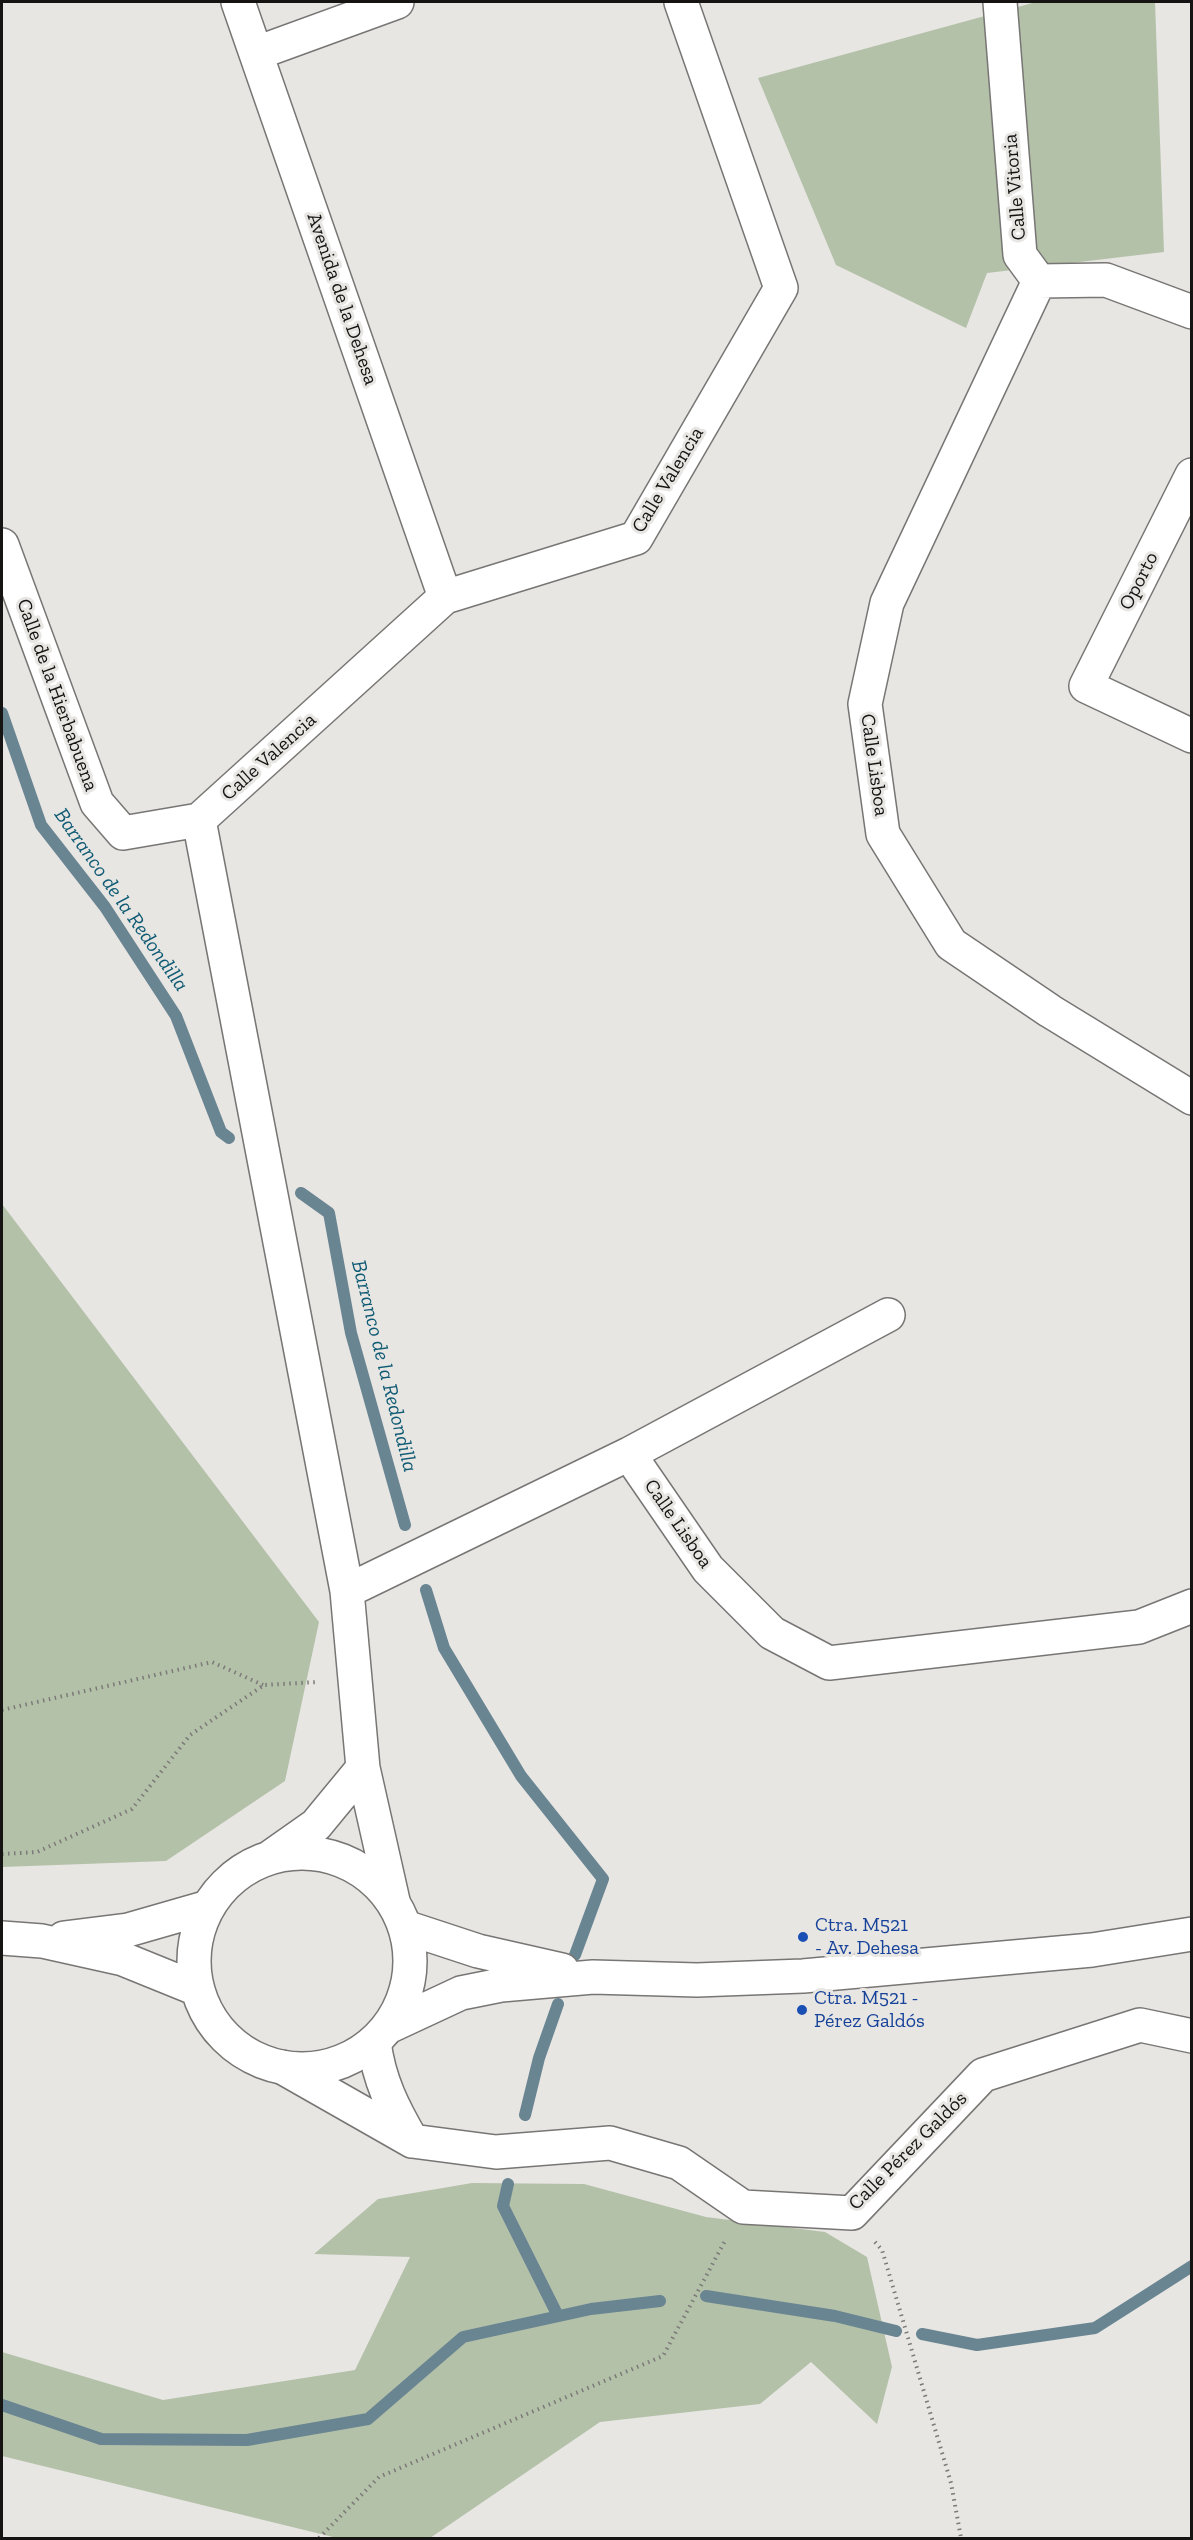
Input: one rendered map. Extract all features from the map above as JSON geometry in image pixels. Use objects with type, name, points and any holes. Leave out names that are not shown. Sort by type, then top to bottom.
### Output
[{"type":"street","name":"Avenida de la Dehesa","points":[[238,2],[445,597]]},
{"type":"street","points":[[256,52],[398,2]]},
{"type":"street","name":"Calle Valencia","points":[[199,820],[445,597],[636,538],[781,288],[681,2]]},
{"type":"street","name":"Calle Vitoria","points":[[1000,2],[1020,255],[1039,281]]},
{"type":"street","points":[[1039,281],[1106,280],[1191,312]]},
{"type":"street","name":"Calle Lisboa","points":[[1039,281],[887,603],[865,704],[883,834],[951,945],[1050,1011],[1191,1098]]},
{"type":"street","name":"Oporto","points":[[1191,475],[1086,686],[1191,736]]},
{"type":"street","name":"Calle de la Hierbabuena","points":[[2,545],[97,803],[123,833],[199,820]]},
{"type":"street","points":[[199,820],[347,1591],[363,1768],[411,1962],[405,1996],[381,2035],[378,2072],[396,2113],[412,2141]]},
{"type":"street","points":[[347,1591],[629,1454],[888,1315]]},
{"type":"street","name":"Calle Lisboa","points":[[629,1454],[708,1569],[772,1633],[829,1663],[1139,1627],[1191,1606]]},
{"type":"street","points":[[363,1768],[316,1825],[273,1856],[247,1867],[232,1879],[208,1907],[197,1933],[193,1961],[198,1989],[209,2017],[229,2041],[254,2057],[282,2067],[412,2141],[496,2152],[610,2143],[679,2163],[743,2207]]},
{"type":"street","points":[[273,1856],[307,1852],[340,1859],[370,1876],[399,1914],[478,1951],[593,1977]]},
{"type":"street","points":[[42,1941],[128,1930],[208,1907]]},
{"type":"street","points":[[282,2067],[315,2068],[346,2060],[381,2035],[460,1993],[501,1985],[593,1977],[697,1980],[803,1977],[1092,1950],[1191,1934]]},
{"type":"street","points":[[2,1938],[42,1941],[123,1959],[198,1989]]},
{"type":"street","name":"Calle Pérez Galdós","points":[[743,2207],[852,2214],[983,2075],[1140,2025],[1191,2036]]},
{"type":"path","points":[[2,1710],[212,1662],[264,1685],[355,1680]]},
{"type":"path","points":[[2,1854],[37,1852],[132,1809],[190,1735],[264,1685]]},
{"type":"path","points":[[319,2538],[379,2477],[663,2356],[743,2207]]},
{"type":"path","points":[[852,2214],[882,2250],[951,2483],[961,2538]]},
{"type":"green space","points":[[1036,2],[1155,2],[1164,252],[987,273],[966,328],[836,265],[758,78]]},
{"type":"green space","points":[[2,1204],[319,1622],[285,1781],[166,1861],[2,1867]]},
{"type":"green space","points":[[472,2183],[584,2184],[706,2217],[825,2232],[867,2257],[892,2367],[877,2424],[811,2362],[760,2404],[600,2422],[430,2538],[337,2538],[2,2456],[2,2352],[163,2400],[355,2370],[410,2257],[314,2254],[378,2199]]},
{"type":"waterway","name":"Barranco de la Redondilla","points":[[2,713],[41,825],[105,907],[176,1016],[221,1132],[229,1138]]},
{"type":"waterway","name":"Barranco de la Redondilla","points":[[301,1193],[329,1213],[351,1333],[405,1525]]},
{"type":"waterway","name":"Barranco de la Redondilla","points":[[426,1590],[444,1648],[521,1776],[603,1879],[575,1955]]},
{"type":"waterway","name":"Barranco de la Redondilla","points":[[525,2115],[539,2058],[558,2004]]},
{"type":"waterway","name":"Barranco de la Redondilla","points":[[508,2184],[503,2206],[558,2316]]},
{"type":"waterway","points":[[922,2334],[977,2345],[1095,2328],[1192,2266]]},
{"type":"waterway","points":[[706,2296],[835,2316],[896,2331]]},
{"type":"waterway","points":[[2,2405],[101,2439],[247,2440],[368,2419],[463,2337],[591,2309],[660,2301]]},
{"type":"place","name":"Ctra. M521 - Av. Dehesa","points":[[803,1937]]},
{"type":"place","name":"Ctra. M521 - Pérez Galdós","points":[[802,2010]]}]
